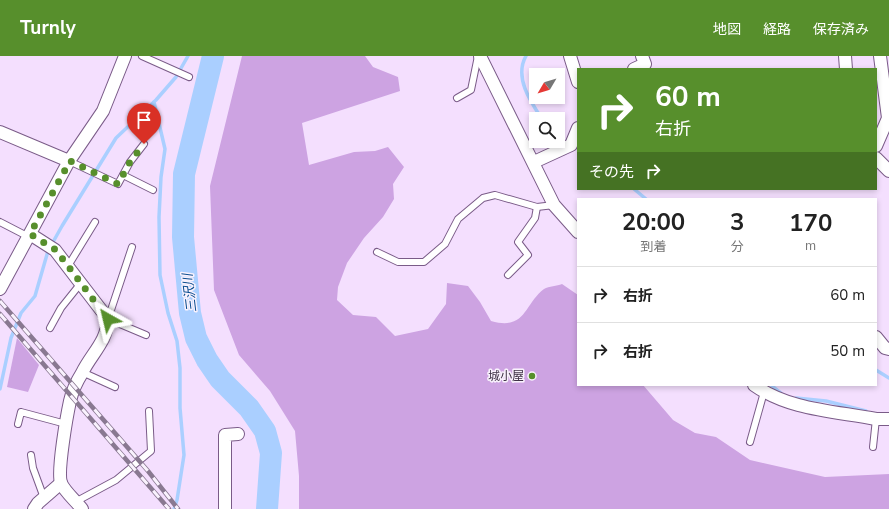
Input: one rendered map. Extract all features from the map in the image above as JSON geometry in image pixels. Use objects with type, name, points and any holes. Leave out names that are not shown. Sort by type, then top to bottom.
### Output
[{"type":"street","points":[[0,289],[70,161],[103,111],[125,56]]},
{"type":"street","points":[[479,56],[534,162],[554,205],[577,231]]},
{"type":"street","points":[[570,56],[577,79]]},
{"type":"street","points":[[636,68],[644,64],[642,56]]},
{"type":"street","points":[[845,56],[846,68]]},
{"type":"street","points":[[877,144],[888,118],[880,56]]},
{"type":"street","points":[[534,162],[571,145],[577,130]]},
{"type":"street","points":[[0,132],[70,161]]},
{"type":"street","points":[[877,159],[889,171]]},
{"type":"street","points":[[30,236],[51,247],[68,266],[108,319],[103,341],[82,372],[70,400],[66,424],[60,473],[62,483],[79,505]]},
{"type":"street","points":[[877,338],[885,348],[889,349]]},
{"type":"street","points":[[755,386],[764,392],[787,403],[876,419],[889,419]]},
{"type":"street","points":[[225,509],[224,435],[238,434]]},
{"type":"street","points":[[34,509],[44,498],[62,483]]},
{"type":"lane","points":[[142,56],[189,77]]},
{"type":"lane","points":[[457,98],[471,90],[479,56]]},
{"type":"lane","points":[[70,161],[118,184],[130,162],[144,144]]},
{"type":"lane","points":[[123,175],[153,190]]},
{"type":"lane","points":[[377,252],[398,262],[424,262],[445,244],[458,219],[483,198],[495,195],[537,207],[554,205]]},
{"type":"lane","points":[[508,275],[528,255],[518,242],[535,218],[537,207]]},
{"type":"lane","points":[[0,222],[30,236]]},
{"type":"lane","points":[[68,266],[95,222]]},
{"type":"lane","points":[[132,248],[108,319],[146,335]]},
{"type":"lane","points":[[50,328],[61,308],[81,283]]},
{"type":"lane","points":[[82,372],[115,387]]},
{"type":"lane","points":[[750,442],[764,392]]},
{"type":"lane","points":[[79,505],[116,480],[151,451],[149,411]]},
{"type":"lane","points":[[18,424],[22,412],[66,424]]},
{"type":"lane","points":[[873,447],[876,419]]},
{"type":"lane","points":[[31,455],[33,468],[44,498]]},
{"type":"shaded area","points":[[242,56],[365,56],[373,67],[398,77],[400,91],[302,123],[309,165],[354,152],[375,151],[388,147],[404,167],[393,184],[394,199],[383,217],[364,238],[347,263],[338,287],[337,300],[353,315],[376,317],[395,336],[428,329],[446,304],[447,283],[468,286],[480,302],[491,321],[503,323],[511,322],[518,319],[523,314],[537,295],[544,289],[562,284],[577,294],[577,386],[644,386],[673,420],[695,433],[716,437],[750,460],[825,477],[889,474],[889,509],[299,509],[299,476],[295,431],[270,391],[239,355],[214,290],[210,186]]},
{"type":"shaded area","points":[[17,338],[39,365],[28,392],[7,387]]},
{"type":"waterway","points":[[0,389],[11,338],[21,313],[35,296],[48,251],[62,226],[116,138],[156,100],[176,77],[188,56]]},
{"type":"waterway","name":"三沢川","points":[[213,56],[184,174],[183,237],[190,313],[196,338],[207,360],[220,379],[249,408],[265,431],[271,453],[267,509]]},
{"type":"waterway","points":[[526,56],[523,64],[523,80],[528,97],[538,112]]},
{"type":"waterway","points":[[154,102],[165,149],[161,177],[159,217],[160,275],[168,313],[177,341],[180,368],[180,408],[184,455],[177,500],[174,509]]},
{"type":"waterway","points":[[635,190],[645,198]]},
{"type":"waterway","points":[[877,371],[889,378]]},
{"type":"waterway","points":[[772,386],[781,393]]},
{"type":"waterway","points":[[796,398],[826,401],[866,411]]},
{"type":"railway","points":[[0,301],[148,471],[178,509]]},
{"type":"railway","points":[[0,314],[169,509]]},
{"type":"place","name":"城小屋","points":[[532,376]]},
{"type":"route","points":[[108,319],[56,250],[30,234],[70,161],[118,184],[130,162],[144,144]]}]
